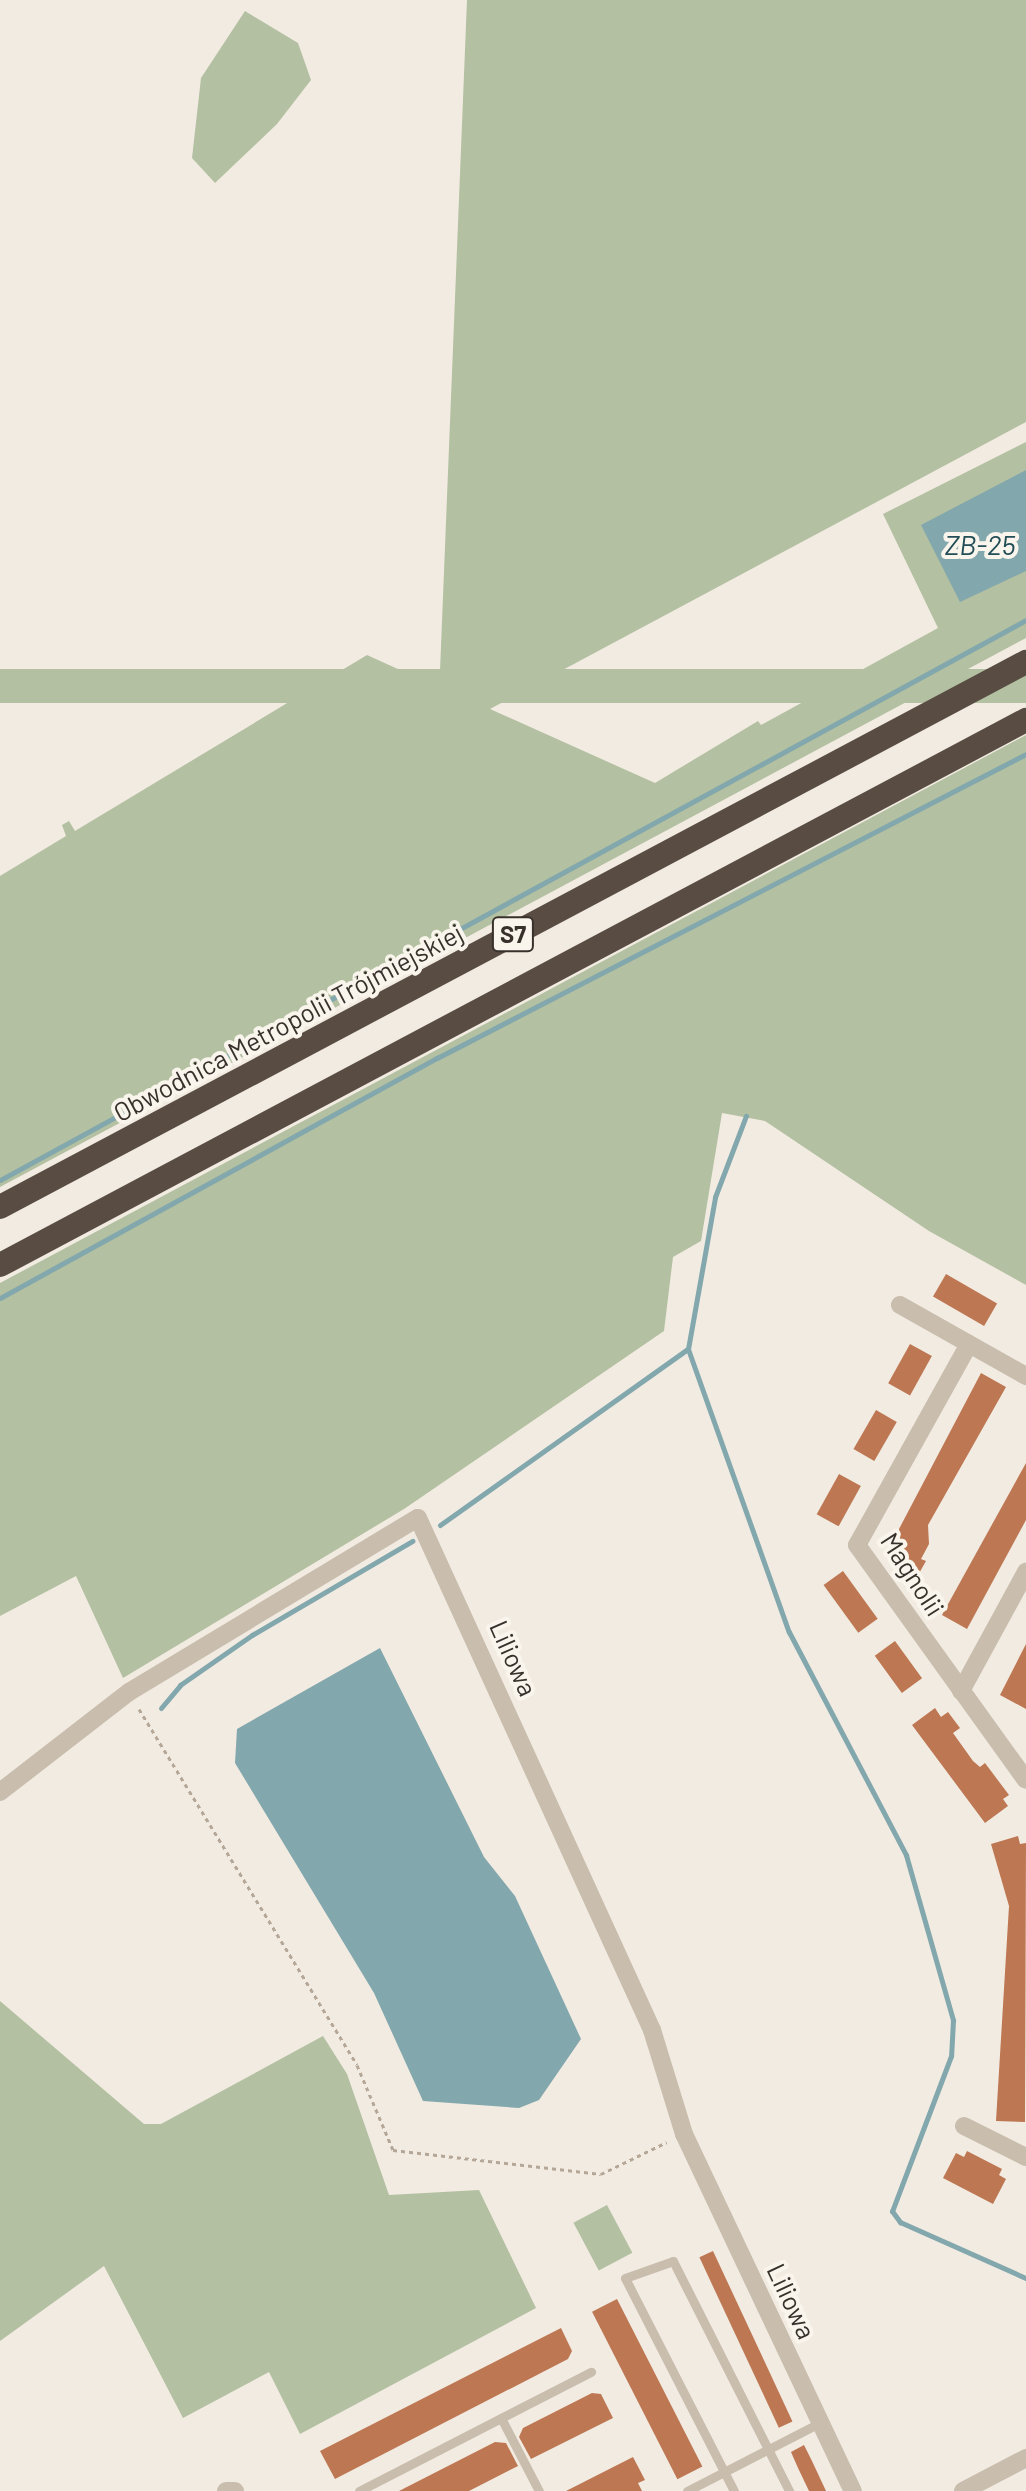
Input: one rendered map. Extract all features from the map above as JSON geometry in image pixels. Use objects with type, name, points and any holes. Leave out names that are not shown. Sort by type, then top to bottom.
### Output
[{"type":"highway","name":"Obwodnica Metropolii Trójmiejskiej","points":[[0,1207],[1026,662]]},
{"type":"highway","name":"S7","points":[[0,1265],[1026,720]]},
{"type":"street","points":[[900,1305],[1026,1376]]},
{"type":"street","name":"Magnolii","points":[[969,1344],[857,1545],[1024,1773]]},
{"type":"street","name":"Liliowa","points":[[0,1792],[129,1692],[418,1518],[652,2030],[684,2134],[853,2491]]},
{"type":"street","points":[[961,1691],[1026,1572]]},
{"type":"street","points":[[964,2126],[1026,2157]]},
{"type":"street","points":[[963,2491],[1024,2465]]},
{"type":"lane","points":[[734,2491],[625,2278],[673,2261],[789,2491]]},
{"type":"lane","points":[[359,2491],[591,2372]]},
{"type":"lane","points":[[501,2418],[539,2491]]},
{"type":"lane","points":[[687,2491],[821,2422]]},
{"type":"path","points":[[129,1692],[357,2065],[393,2150],[601,2174],[684,2134]]},
{"type":"green space","points":[[467,0],[1026,0],[1026,422],[490,709],[655,783],[758,721],[761,725],[938,628],[883,514],[1026,442],[1026,638],[0,1187],[0,876],[66,836],[62,825],[69,821],[75,831],[367,655],[422,680],[440,671]]},
{"type":"green space","points":[[245,11],[298,43],[311,80],[277,124],[215,183],[192,158],[201,78]]},
{"type":"green space","points":[[0,669],[1026,669],[1026,703],[0,703]]},
{"type":"green space","points":[[1026,735],[1026,1285],[929,1231],[765,1121],[722,1113],[701,1241],[673,1257],[664,1331],[404,1509],[123,1678],[76,1576],[0,1616],[0,1283]]},
{"type":"green space","points":[[0,2001],[144,2124],[161,2124],[323,2036],[347,2074],[389,2195],[479,2190],[536,2308],[300,2434],[269,2372],[183,2418],[104,2266],[0,2341]]},
{"type":"green space","points":[[607,2205],[632,2253],[599,2271],[573,2223]]},
{"type":"water","name":"ZB-25","points":[[1026,470],[1026,571],[960,602],[921,525]]},
{"type":"water","points":[[380,1648],[484,1857],[515,1896],[581,2039],[539,2100],[519,2108],[423,2101],[374,1993],[235,1763],[237,1729]]},
{"type":"building","points":[[946,1274],[997,1304],[984,1326],[933,1297]]},
{"type":"building","points":[[910,1344],[932,1356],[910,1395],[888,1383]]},
{"type":"building","points":[[981,1373],[1006,1387],[928,1525],[929,1544],[921,1559],[926,1561],[917,1577],[892,1563],[901,1548],[899,1529]]},
{"type":"building","points":[[876,1410],[897,1422],[874,1461],[854,1449]]},
{"type":"building","points":[[1026,1463],[1026,1520],[967,1629],[942,1615]]},
{"type":"building","points":[[839,1474],[861,1486],[839,1526],[817,1514]]},
{"type":"building","points":[[843,1571],[878,1619],[858,1633],[824,1585]]},
{"type":"building","points":[[895,1641],[922,1678],[902,1693],[875,1656]]},
{"type":"building","points":[[1026,1644],[1026,1709],[1000,1695]]},
{"type":"building","points":[[935,1708],[941,1717],[948,1712],[960,1728],[953,1733],[973,1761],[980,1767],[985,1763],[1009,1795],[1003,1799],[1008,1806],[985,1823],[912,1725]]},
{"type":"building","points":[[1018,1836],[1020,1844],[1026,1843],[1025,2122],[996,2121],[1009,1906],[991,1844]]},
{"type":"building","points":[[967,2151],[1002,2169],[999,2175],[1006,2179],[993,2204],[943,2178],[956,2153],[964,2157]]},
{"type":"building","points":[[713,2251],[792,2421],[779,2428],[699,2257]]},
{"type":"building","points":[[617,2299],[702,2467],[677,2479],[592,2312]]},
{"type":"building","points":[[561,2328],[572,2351],[568,2359],[335,2479],[320,2451]]},
{"type":"building","points":[[592,2393],[601,2394],[613,2418],[531,2459],[519,2437],[523,2428]]},
{"type":"building","points":[[495,2442],[506,2443],[518,2466],[469,2491],[399,2491]]},
{"type":"building","points":[[804,2445],[826,2491],[809,2491],[798,2468],[791,2452]]},
{"type":"building","points":[[633,2457],[645,2480],[638,2483],[642,2491],[566,2491]]},
{"type":"waterway","points":[[0,1180],[1026,620]]},
{"type":"waterway","points":[[0,1298],[437,1058],[1026,754]]},
{"type":"waterway","points":[[440,1525],[688,1349],[715,1197],[746,1116]]},
{"type":"waterway","points":[[688,1349],[789,1632],[906,1855],[953,2020],[951,2056],[892,2211],[900,2222],[1026,2278]]},
{"type":"waterway","points":[[161,1708],[180,1685],[252,1635],[412,1541]]}]
